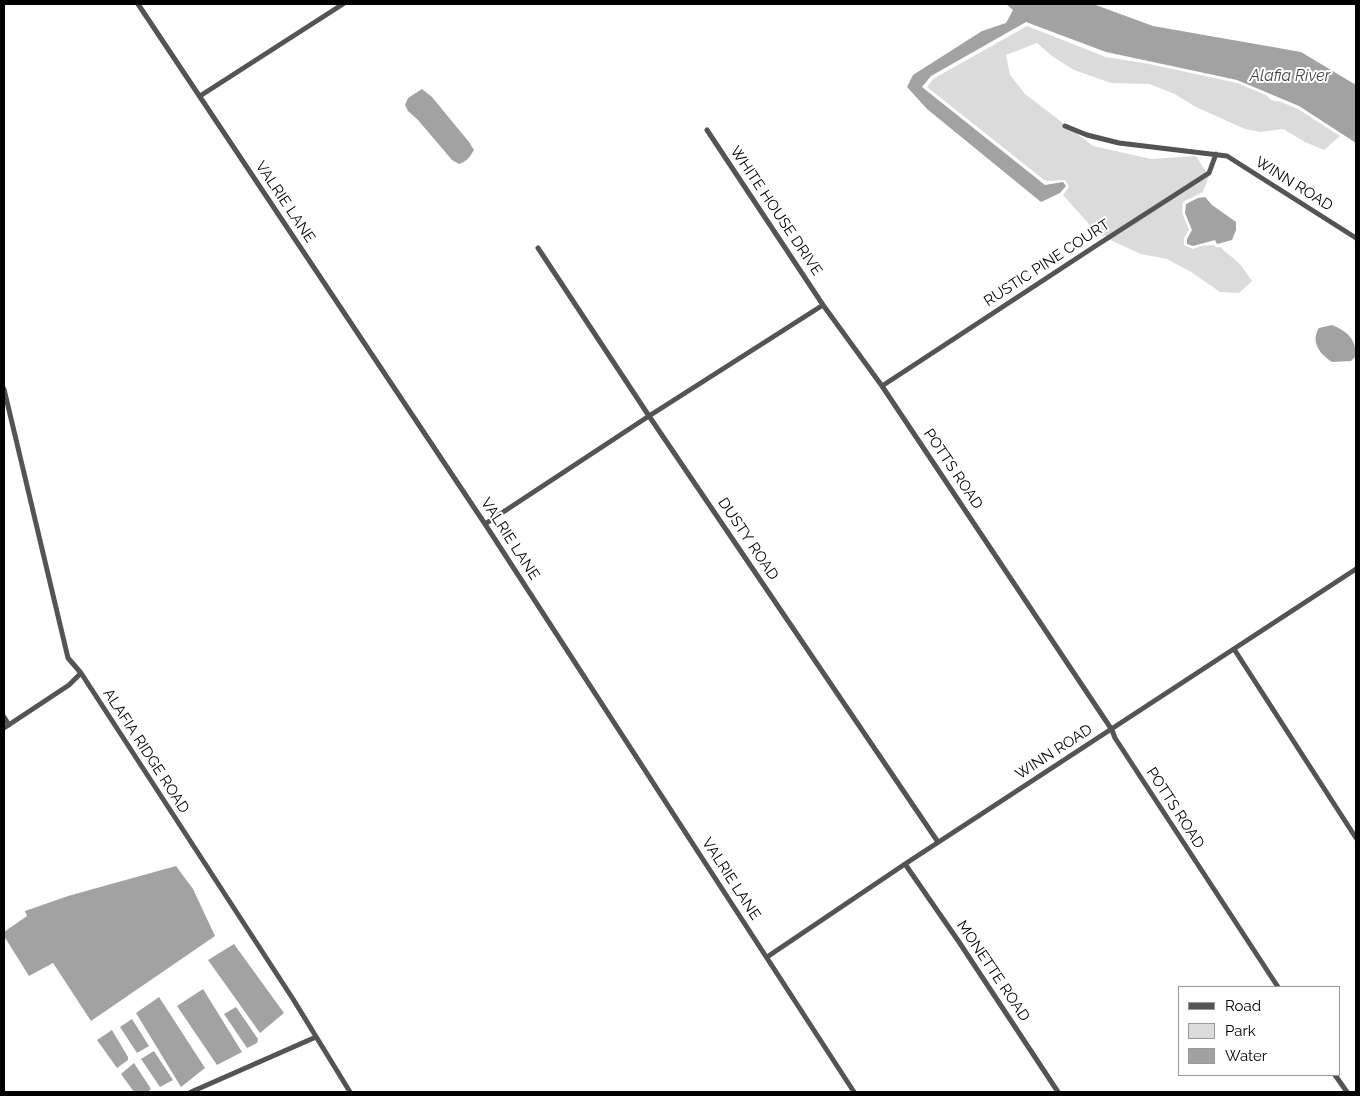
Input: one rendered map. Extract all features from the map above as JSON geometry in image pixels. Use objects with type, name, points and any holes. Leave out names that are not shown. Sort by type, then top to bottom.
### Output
[{"type":"street","name":"VALRIE LANE","points":[[138,4],[486,524],[854,1092]]},
{"type":"street","points":[[200,96],[343,4]]},
{"type":"street","name":"WINN ROAD","points":[[1066,126],[1087,135],[1118,143],[1227,156],[1356,238]]},
{"type":"street","name":"WHITE HOUSE DRIVE","points":[[707,130],[823,305]]},
{"type":"street","name":"RUSTIC PINE COURT","points":[[882,386],[1209,173],[1216,154]]},
{"type":"street","name":"DUSTY ROAD","points":[[538,248],[649,416],[938,842]]},
{"type":"street","points":[[486,524],[649,416],[823,305]]},
{"type":"street","name":"POTTS ROAD","points":[[823,305],[882,386],[1112,730],[1115,738],[1277,986]]},
{"type":"street","name":"ALAFIA RIDGE ROAD","points":[[4,389],[68,658],[81,673],[350,1092]]},
{"type":"street","name":"WINN ROAD","points":[[767,957],[938,842],[1356,569]]},
{"type":"street","points":[[1234,649],[1356,838]]},
{"type":"street","points":[[4,717],[6,727],[70,685],[81,673]]},
{"type":"street","name":"MONETTE ROAD","points":[[905,864],[1058,1092]]},
{"type":"street","points":[[191,1092],[316,1037]]},
{"type":"street","points":[[1336,1076],[1347,1092]]},
{"type":"green space","points":[[1027,26],[1106,57],[1149,64],[1237,83],[1266,95],[1271,100],[1298,109],[1340,136],[1324,150],[1305,142],[1283,129],[1261,132],[1245,129],[1194,106],[1175,94],[1149,84],[1111,83],[1074,70],[1052,56],[1037,43],[1006,55],[1010,75],[1025,94],[1093,146],[1151,159],[1196,156],[1209,176],[1203,192],[1183,202],[1182,212],[1189,230],[1184,238],[1184,245],[1193,249],[1214,245],[1220,247],[1240,264],[1252,281],[1239,293],[1220,292],[1191,272],[1167,259],[1141,254],[1096,232],[1063,195],[1069,187],[1065,180],[1047,181],[1043,179],[927,87],[933,79]]},
{"type":"water","name":"Alafia River","points":[[1006,4],[1093,4],[1153,26],[1301,52],[1356,85],[1356,143],[1299,106],[1237,80],[1106,52],[1026,22],[931,76],[922,87],[1045,185],[1063,182],[1066,186],[1060,193],[1041,202],[927,109],[907,87],[913,75],[982,31],[1006,23],[1013,10]]},
{"type":"water","points":[[422,89],[432,97],[474,150],[464,162],[459,164],[452,160],[408,111],[405,105],[408,98]]},
{"type":"water","points":[[1205,197],[1212,205],[1236,222],[1236,230],[1232,240],[1217,244],[1215,240],[1193,246],[1187,244],[1187,239],[1192,230],[1185,213],[1186,204]]},
{"type":"water","points":[[1332,325],[1350,336],[1356,350],[1356,356],[1351,361],[1332,362],[1320,351],[1316,343],[1316,333],[1319,328]]},
{"type":"water","points":[[176,866],[193,889],[215,936],[91,1021],[53,963],[29,976],[4,936],[4,932],[27,916],[25,911],[68,896]]},
{"type":"water","points":[[234,944],[284,1013],[260,1033],[208,960]]},
{"type":"water","points":[[203,989],[242,1052],[217,1065],[177,1006]]},
{"type":"water","points":[[159,997],[205,1068],[181,1087],[136,1013]]},
{"type":"water","points":[[236,1007],[258,1039],[257,1043],[247,1048],[224,1014]]},
{"type":"water","points":[[132,1019],[149,1046],[137,1053],[120,1027]]},
{"type":"water","points":[[112,1030],[128,1057],[128,1060],[117,1068],[97,1040]]},
{"type":"water","points":[[154,1051],[173,1080],[160,1087],[141,1059]]},
{"type":"water","points":[[134,1063],[151,1089],[147,1092],[134,1092],[121,1074]]}]
